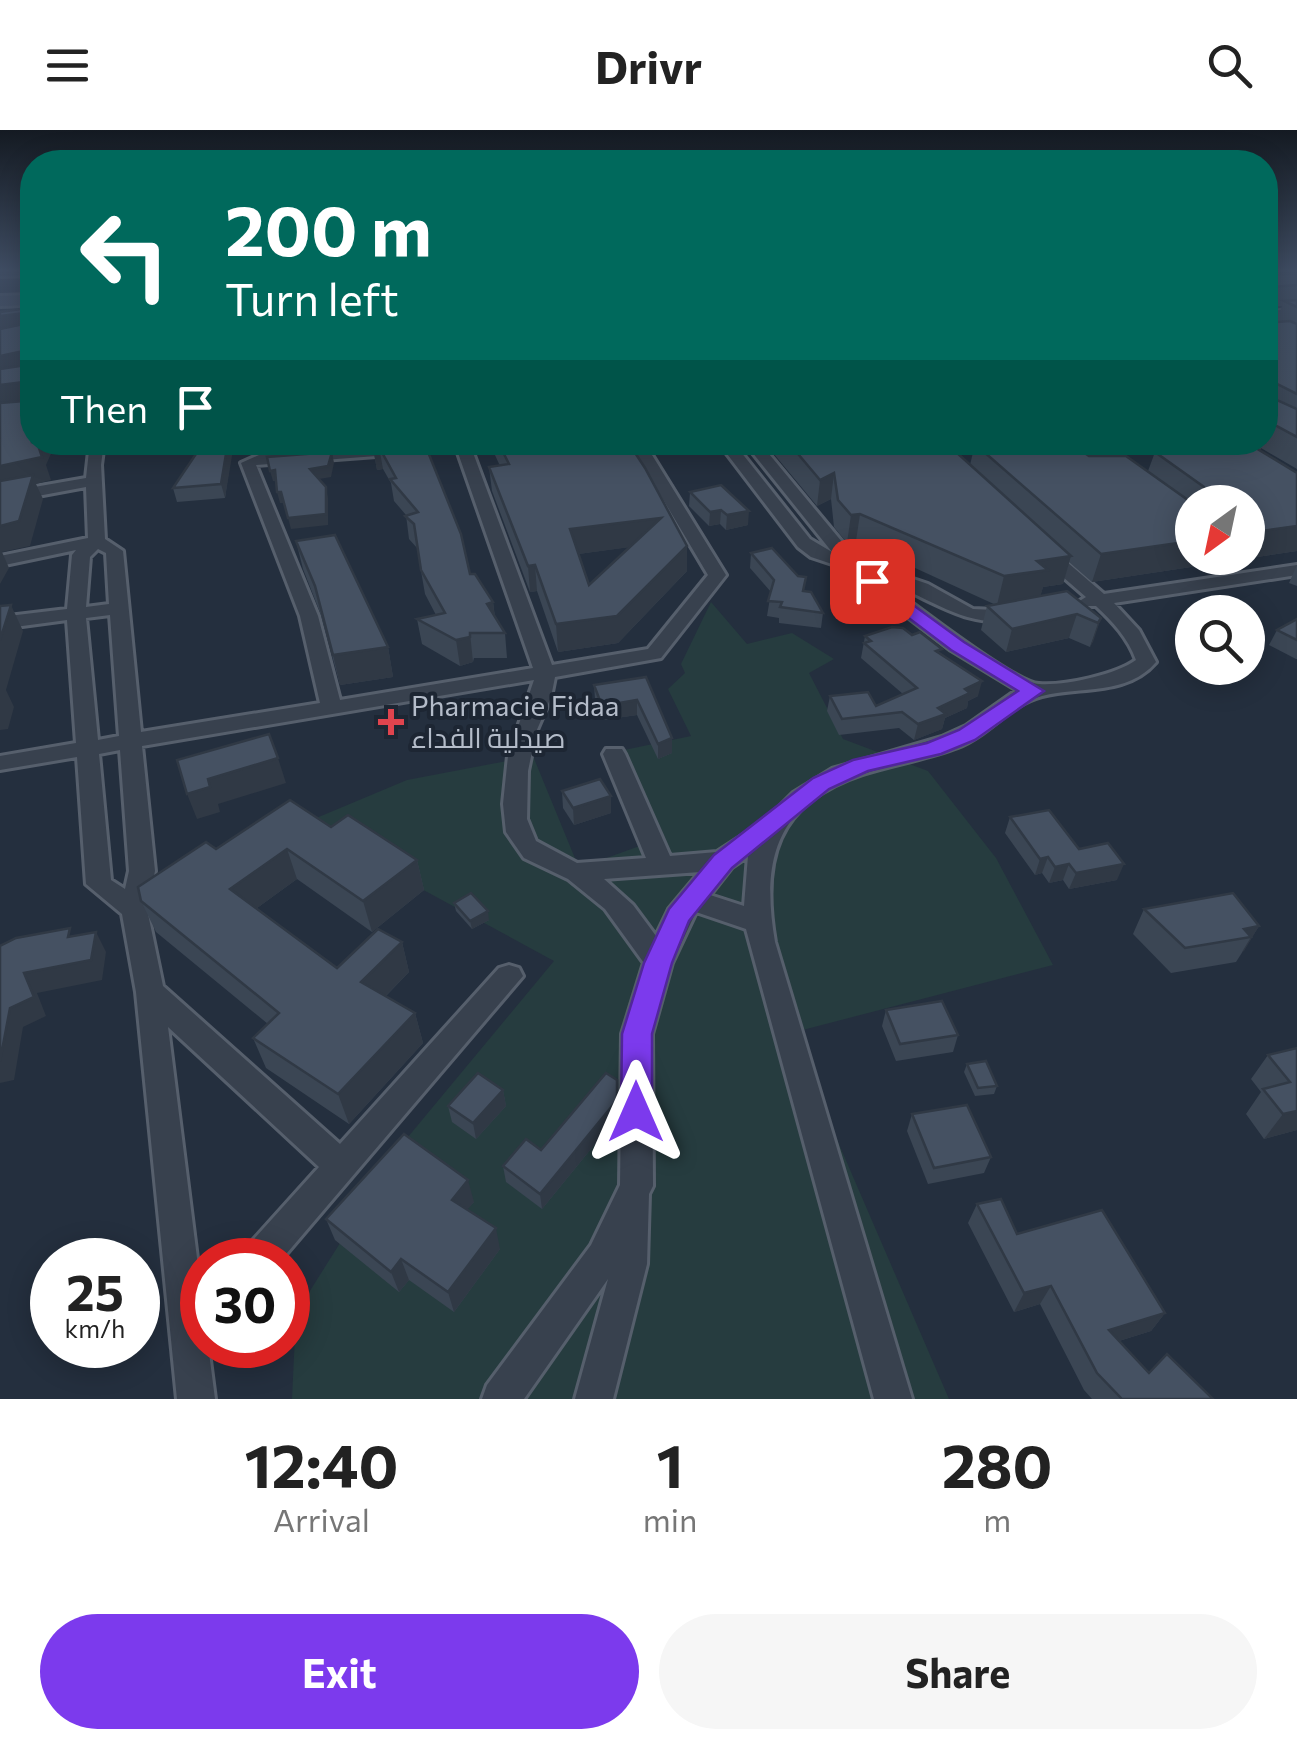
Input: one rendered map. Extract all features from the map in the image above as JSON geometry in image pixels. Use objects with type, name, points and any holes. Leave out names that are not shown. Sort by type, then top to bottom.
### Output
[{"type":"street","points":[[96,455],[97,541],[82,555],[76,613],[98,884],[134,908]]},
{"type":"street","points":[[313,455],[248,463],[308,616],[331,708]]},
{"type":"street","points":[[466,455],[545,674],[545,692],[521,747],[516,828],[522,842],[537,854],[577,872],[617,901],[642,932],[658,963]]},
{"type":"street","points":[[0,763],[654,654],[666,645],[688,609],[716,580],[705,552],[644,455]]},
{"type":"street","points":[[736,455],[810,548],[922,588],[967,614],[992,618],[1023,613]]},
{"type":"street","points":[[762,455],[852,566],[958,646],[1033,691]]},
{"type":"street","points":[[1093,455],[1131,478]]},
{"type":"street","points":[[0,498],[95,481]]},
{"type":"street","points":[[594,1399],[630,1264],[636,1186],[637,1034],[658,963],[678,916],[689,901],[723,861],[821,784],[840,774],[967,735],[1004,706],[1033,691],[1121,680],[1146,662],[1145,651],[1128,630],[1031,539]]},
{"type":"street","points":[[0,561],[97,541],[114,551],[142,871],[134,908],[150,992],[183,1238]]},
{"type":"street","points":[[1265,575],[1297,570]]},
{"type":"street","points":[[1060,607],[1264,575]]},
{"type":"street","points":[[0,623],[121,608]]},
{"type":"street","points":[[614,754],[662,865]]},
{"type":"street","points":[[776,822],[764,839],[758,862],[760,924],[778,1002],[801,1070],[894,1399]]},
{"type":"street","points":[[577,872],[723,861]]},
{"type":"street","points":[[689,901],[720,907],[760,924]]},
{"type":"street","points":[[277,1238],[510,976]]},
{"type":"street","points":[[150,992],[341,1166]]},
{"type":"street","points":[[501,1399],[603,1257],[636,1186]]},
{"type":"street","points":[[196,1368],[196,1399]]},
{"type":"green space","points":[[711,602],[747,644],[792,633],[834,659],[809,673],[843,739],[928,771],[996,858],[1053,965],[791,1033],[949,1399],[292,1399],[293,1368],[310,1368],[310,1291],[403,1143],[554,961],[302,824],[407,780],[533,756],[579,868],[645,844],[610,753],[691,736],[668,689],[685,673],[681,664]]},
{"type":"building","points":[[0,330],[20,330],[20,352],[0,356]]},
{"type":"building","points":[[1278,330],[1297,330],[1297,394],[1278,384]]},
{"type":"building","points":[[20,366],[20,382],[0,385],[0,369]]},
{"type":"building","points":[[20,401],[20,455],[42,457],[0,466],[0,403]]},
{"type":"building","points":[[1278,401],[1297,409],[1297,437],[1278,427]]},
{"type":"building","points":[[195,455],[226,455],[221,484],[173,488]]},
{"type":"building","points":[[331,455],[328,466],[310,469],[326,487],[326,514],[288,518],[281,492],[277,492],[275,470],[270,471],[267,457]]},
{"type":"building","points":[[383,455],[429,455],[461,534],[470,574],[475,574],[493,602],[487,604],[505,633],[470,633],[470,637],[456,640],[417,619],[445,613],[421,570],[414,524],[405,516],[418,512],[390,479],[396,478]]},
{"type":"building","points":[[504,455],[636,455],[687,546],[617,616],[556,624],[535,565],[528,566],[489,467],[509,464]],"holes":[[[661,518],[589,585],[570,529]]]},
{"type":"building","points":[[799,455],[959,455],[1071,556],[1037,561],[1048,570],[1004,576],[860,514],[851,515],[838,500],[834,473],[820,480]]},
{"type":"building","points":[[988,455],[1126,456],[1175,491],[1175,543],[1101,554]]},
{"type":"building","points":[[1159,455],[1267,455],[1297,473],[1297,526],[1265,531],[1265,485],[1201,485]]},
{"type":"building","points":[[33,475],[19,521],[0,526],[0,481]]},
{"type":"building","points":[[721,485],[749,511],[727,515],[721,510],[710,512],[690,492]]},
{"type":"building","points":[[335,535],[388,647],[333,655],[315,586],[296,541]]},
{"type":"building","points":[[772,548],[798,576],[806,577],[803,591],[811,592],[823,613],[780,607],[782,602],[768,601],[774,580],[751,553]]},
{"type":"building","points":[[1067,591],[1101,618],[1098,623],[1077,614],[1012,629],[987,606]]},
{"type":"building","points":[[11,605],[0,640],[0,606]]},
{"type":"building","points":[[1297,619],[1297,640],[1277,630]]},
{"type":"building","points":[[892,627],[903,628],[912,635],[920,632],[942,649],[936,651],[982,681],[965,689],[970,693],[938,708],[946,714],[918,724],[902,712],[842,719],[830,696],[868,692],[876,706],[917,688],[864,643],[871,641],[865,636]]},
{"type":"building","points":[[646,677],[672,738],[658,744],[637,700],[602,706],[594,685]]},
{"type":"building","points":[[269,734],[278,758],[208,779],[210,787],[187,794],[177,760]]},
{"type":"building","points":[[600,779],[611,796],[573,808],[562,791]]},
{"type":"building","points":[[290,800],[331,827],[348,815],[417,860],[363,901],[287,849],[230,889],[337,968],[378,929],[402,942],[361,982],[415,1013],[338,1094],[253,1038],[279,1013],[141,901],[138,887],[206,842],[216,849]]},
{"type":"building","points":[[1049,810],[1079,849],[1108,843],[1124,864],[1076,873],[1069,864],[1055,867],[1048,857],[1040,859],[1010,817]]},
{"type":"building","points":[[471,893],[488,911],[470,921],[454,903]]},
{"type":"building","points":[[1233,893],[1259,926],[1244,929],[1251,937],[1185,948],[1144,909]]},
{"type":"building","points":[[70,928],[68,937],[96,932],[91,960],[24,973],[34,997],[10,1008],[0,1061],[0,946],[16,938]]},
{"type":"building","points":[[942,1001],[958,1035],[900,1044],[886,1010]]},
{"type":"building","points":[[1297,1048],[1297,1111],[1283,1114],[1263,1089],[1290,1082],[1268,1055]]},
{"type":"building","points":[[986,1061],[997,1086],[978,1088],[967,1064]]},
{"type":"building","points":[[478,1073],[503,1090],[473,1123],[448,1106]]},
{"type":"building","points":[[606,1073],[617,1080],[617,1100],[540,1194],[503,1166],[526,1139],[541,1150]]},
{"type":"building","points":[[967,1105],[991,1157],[934,1168],[912,1114]]},
{"type":"building","points":[[404,1134],[468,1180],[452,1200],[496,1228],[448,1292],[401,1259],[391,1272],[326,1219]]},
{"type":"building","points":[[1001,1199],[1017,1234],[1102,1210],[1165,1313],[1109,1330],[1149,1373],[1167,1354],[1213,1399],[1122,1399],[1097,1373],[1051,1286],[1024,1293],[977,1204]]},
{"type":"place","name":"Pharmacie Fidaa صيدلية الفداء","points":[[391,722]]},
{"type":"route","points":[[636,1112],[637,1034],[658,963],[678,916],[723,861],[821,784],[862,766],[967,735],[1004,706],[1033,691],[958,646],[872,581]]}]
